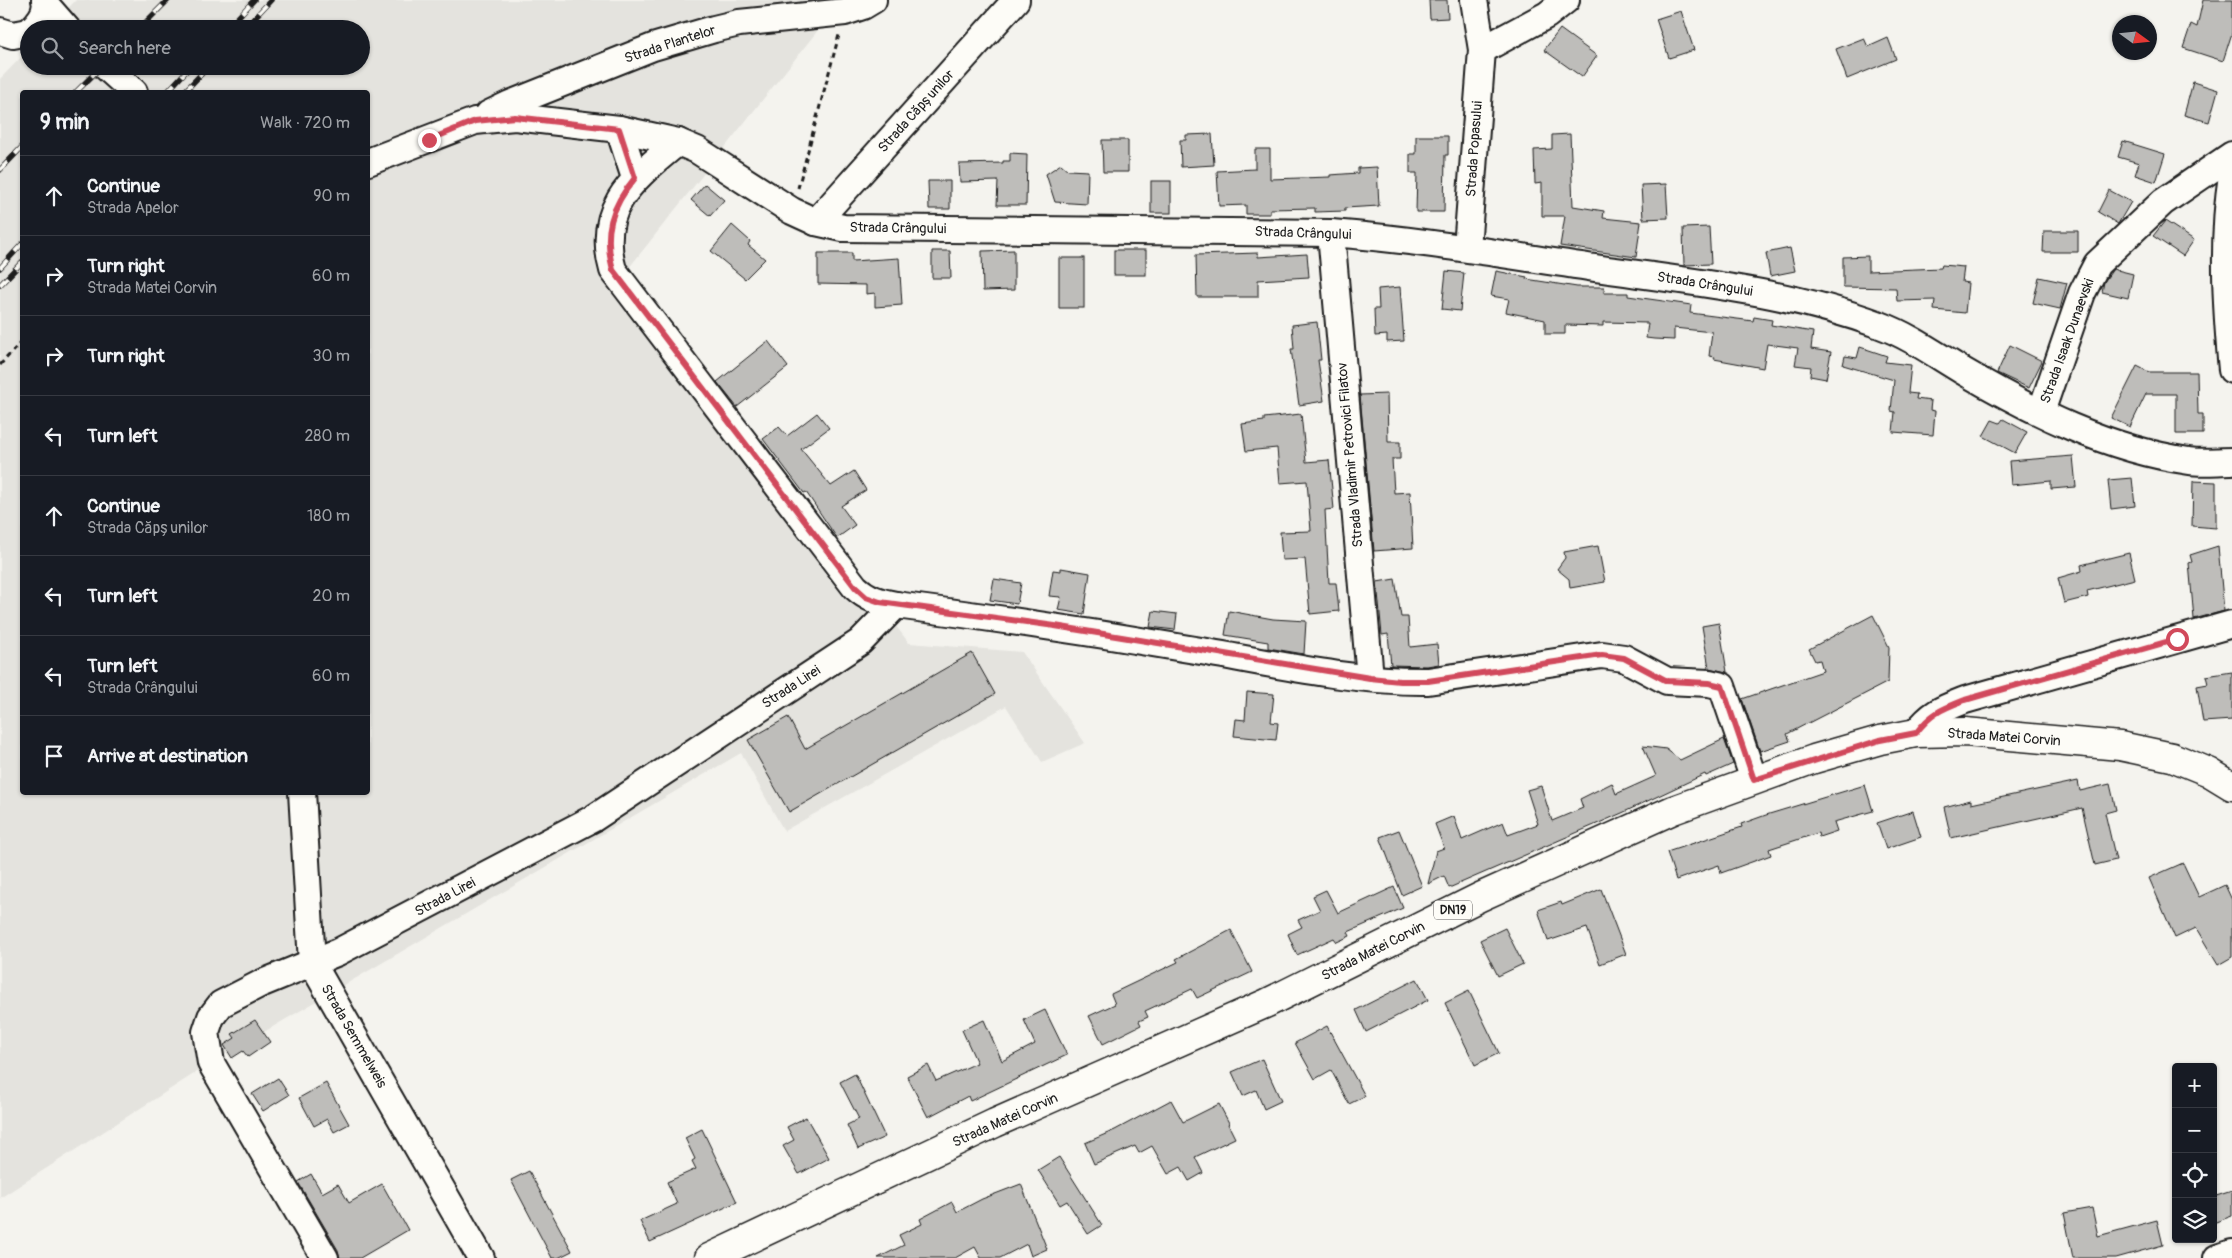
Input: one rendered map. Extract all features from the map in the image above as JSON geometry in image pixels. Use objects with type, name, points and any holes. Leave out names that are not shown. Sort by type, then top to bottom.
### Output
[{"type":"main road","name":"Strada Matei Corvin","points":[[708,1258],[995,1123],[1267,1003],[1489,893],[1673,810],[1754,780],[1880,740],[1916,733],[1965,732],[2120,746],[2172,758],[2209,772],[2232,786]]},
{"type":"street","name":"Strada Plantelor","points":[[475,121],[510,104],[644,50],[739,24],[845,12],[863,6],[873,0]]},
{"type":"street","name":"Strada Căpșunilor","points":[[816,222],[1016,0]]},
{"type":"street","name":"Strada Popasului","points":[[1467,248],[1482,50],[1474,0]]},
{"type":"street","points":[[1482,50],[1548,16],[1566,0]]},
{"type":"street","points":[[46,3],[60,20]]},
{"type":"street","points":[[41,20],[46,3]]},
{"type":"street","points":[[115,75],[132,90]]},
{"type":"street","name":"Strada Crângului","points":[[370,161],[475,121],[515,117],[619,129],[678,142],[722,164],[792,211],[816,222],[843,228],[1331,232],[1399,238],[1717,285],[1838,312],[1881,325],[1914,341],[1964,371],[2041,412],[2086,434],[2134,450],[2191,461],[2232,461]]},
{"type":"street","points":[[619,129],[635,178]]},
{"type":"street","points":[[678,142],[635,178],[623,192],[610,220],[608,247],[613,270],[855,587],[866,597],[896,605],[1055,626],[1370,678],[1400,681],[1428,681],[1602,655],[1624,658],[1667,681],[1709,683],[1722,686],[1754,780]]},
{"type":"street","name":"Strada Isaak Dunaevski","points":[[2041,412],[2082,293],[2096,264],[2162,202],[2232,154]]},
{"type":"street","points":[[2232,175],[2229,194],[2227,242],[2227,323],[2232,370]]},
{"type":"street","name":"Strada Vladimir Petrovici Filatov","points":[[1331,232],[1370,678]]},
{"type":"street","name":"Strada Lirei","points":[[326,1258],[210,1063],[206,1032],[211,1017],[221,1004],[260,984],[338,952],[594,818],[860,642],[896,605]]},
{"type":"street","points":[[1916,733],[1927,719],[1936,712],[1965,700],[2232,624]]},
{"type":"street","name":"Strada Semmelweis","points":[[302,795],[312,963],[481,1258]]},
{"type":"street","points":[[2216,1258],[2232,1253]]},
{"type":"path","points":[[792,211],[845,12]]},
{"type":"path","points":[[0,365],[20,344]]},
{"type":"shaded area","points":[[76,0],[842,0],[624,274],[909,643],[1022,652],[1085,743],[1042,762],[1006,706],[784,831],[741,753],[211,1063],[0,1198],[0,79],[20,58],[20,75],[370,75],[370,20],[57,20]]},
{"type":"building","points":[[1429,0],[1447,0],[1448,18],[1430,19]]},
{"type":"building","points":[[2203,0],[2232,0],[2232,33],[2223,61],[2183,48],[2191,24],[2197,27]]},
{"type":"building","points":[[1681,11],[1694,50],[1669,58],[1656,19]]},
{"type":"building","points":[[1560,29],[1597,56],[1582,77],[1544,50]]},
{"type":"building","points":[[1864,38],[1868,47],[1888,38],[1896,59],[1847,79],[1836,49]]},
{"type":"building","points":[[2193,82],[2218,90],[2209,122],[2184,115]]},
{"type":"building","points":[[1212,134],[1214,165],[1181,167],[1180,140],[1186,140],[1186,135]]},
{"type":"building","points":[[1570,134],[1573,206],[1604,211],[1603,218],[1641,222],[1636,257],[1560,246],[1565,216],[1542,216],[1542,183],[1535,184],[1534,150],[1552,149],[1552,135]]},
{"type":"building","points":[[1416,136],[1448,136],[1448,155],[1445,155],[1444,212],[1416,212],[1417,173],[1410,173],[1410,154],[1416,154]]},
{"type":"building","points":[[1102,140],[1128,140],[1128,172],[1103,172]]},
{"type":"building","points":[[2123,141],[2165,154],[2156,182],[2135,175],[2139,163],[2118,157]]},
{"type":"building","points":[[1255,149],[1270,149],[1270,179],[1330,177],[1330,175],[1358,173],[1358,168],[1377,167],[1379,206],[1345,208],[1345,211],[1315,212],[1315,208],[1270,209],[1270,214],[1246,214],[1246,205],[1219,206],[1217,171],[1255,169]]},
{"type":"building","points":[[1010,153],[1027,154],[1026,205],[997,205],[998,181],[960,182],[959,164],[1003,163],[1003,161],[1010,161]]},
{"type":"building","points":[[1061,164],[1068,170],[1088,171],[1087,204],[1055,202],[1046,174]]},
{"type":"building","points":[[928,181],[950,181],[950,209],[929,209]]},
{"type":"building","points":[[1151,181],[1171,181],[1171,213],[1151,213]]},
{"type":"building","points":[[705,184],[724,200],[710,216],[691,200]]},
{"type":"building","points":[[1666,184],[1668,218],[1643,219],[1641,185]]},
{"type":"building","points":[[2109,190],[2131,202],[2118,224],[2098,212]]},
{"type":"building","points":[[2165,221],[2194,240],[2183,256],[2153,236]]},
{"type":"building","points":[[732,225],[750,241],[748,245],[765,259],[745,279],[711,251]]},
{"type":"building","points":[[1709,227],[1711,264],[1684,265],[1683,228]]},
{"type":"building","points":[[2044,231],[2078,231],[2078,252],[2043,252]]},
{"type":"building","points":[[1790,248],[1795,271],[1770,276],[1766,253]]},
{"type":"building","points":[[1014,250],[1014,290],[983,291],[982,251]]},
{"type":"building","points":[[1114,250],[1146,250],[1146,275],[1114,275]]},
{"type":"building","points":[[932,251],[950,251],[951,278],[932,278]]},
{"type":"building","points":[[818,253],[852,253],[852,261],[899,258],[902,305],[875,307],[875,293],[866,294],[866,285],[818,284]]},
{"type":"building","points":[[1258,253],[1258,257],[1307,254],[1309,277],[1258,280],[1258,297],[1197,297],[1196,255]]},
{"type":"building","points":[[1868,256],[1868,271],[1941,268],[1942,265],[1964,267],[1962,282],[1968,283],[1965,313],[1934,310],[1935,300],[1897,301],[1896,288],[1843,287],[1843,257]]},
{"type":"building","points":[[1059,258],[1084,258],[1084,308],[1059,308]]},
{"type":"building","points":[[2113,269],[2133,274],[2128,298],[2102,292],[2104,282]]},
{"type":"building","points":[[1446,271],[1464,273],[1460,311],[1442,309]]},
{"type":"building","points":[[1496,271],[1527,277],[1526,279],[1577,287],[1604,287],[1604,293],[1628,293],[1628,296],[1691,305],[1690,313],[1753,321],[1754,317],[1772,320],[1771,325],[1813,332],[1811,349],[1831,352],[1826,379],[1810,376],[1811,367],[1795,365],[1798,348],[1767,344],[1763,368],[1714,359],[1715,357],[1709,356],[1712,332],[1674,328],[1674,340],[1654,339],[1646,338],[1648,323],[1603,322],[1603,326],[1565,325],[1565,334],[1545,334],[1545,320],[1506,312],[1509,299],[1491,296]]},
{"type":"building","points":[[2039,277],[2067,283],[2060,309],[2033,303]]},
{"type":"building","points":[[1400,287],[1404,341],[1387,342],[1387,335],[1375,336],[1374,309],[1379,309],[1378,289]]},
{"type":"building","points":[[1317,322],[1321,360],[1318,360],[1324,401],[1299,405],[1291,349],[1294,349],[1292,325]]},
{"type":"building","points":[[768,341],[788,367],[737,407],[717,382]]},
{"type":"building","points":[[2010,345],[2042,361],[2029,388],[1997,373]]},
{"type":"building","points":[[1860,347],[1887,356],[1885,362],[1911,365],[1908,393],[1917,394],[1916,399],[1931,401],[1930,410],[1935,411],[1933,435],[1893,432],[1895,412],[1891,411],[1894,380],[1843,365],[1845,356],[1857,358]]},
{"type":"building","points":[[2137,366],[2149,372],[2197,372],[2198,414],[2203,414],[2203,434],[2176,434],[2176,394],[2146,394],[2130,427],[2111,418]]},
{"type":"building","points":[[1387,394],[1388,442],[1400,442],[1400,459],[1392,459],[1394,493],[1410,492],[1413,548],[1374,551],[1360,395]]},
{"type":"building","points":[[817,413],[829,428],[801,449],[831,486],[854,471],[866,490],[841,506],[855,525],[837,538],[806,492],[804,493],[763,439],[779,427],[787,436]]},
{"type":"building","points":[[1301,414],[1306,462],[1329,460],[1334,509],[1325,510],[1329,583],[1336,583],[1339,611],[1310,614],[1305,559],[1282,560],[1280,532],[1311,531],[1307,481],[1280,483],[1277,448],[1246,451],[1242,424],[1264,421],[1264,418]]},
{"type":"building","points":[[2003,419],[2027,432],[2015,453],[1983,436],[1992,420],[2000,423]]},
{"type":"building","points":[[2073,456],[2076,487],[2051,489],[2051,481],[2011,485],[2009,461]]},
{"type":"building","points":[[2132,478],[2135,506],[2111,509],[2108,480]]},
{"type":"building","points":[[2193,481],[2216,482],[2216,528],[2192,526]]},
{"type":"building","points":[[1598,546],[1605,582],[1570,588],[1569,579],[1557,569],[1565,558],[1564,552]]},
{"type":"building","points":[[2218,546],[2224,611],[2194,619],[2189,563],[2192,562],[2190,555]]},
{"type":"building","points":[[2129,553],[2135,579],[2087,591],[2088,597],[2064,603],[2058,578],[2082,571],[2081,565]]},
{"type":"building","points":[[1061,568],[1090,573],[1084,614],[1058,610],[1061,597],[1049,596],[1053,570],[1061,571]]},
{"type":"building","points":[[994,579],[1021,583],[1017,604],[990,600]]},
{"type":"building","points":[[1395,579],[1401,617],[1408,617],[1410,647],[1437,644],[1439,664],[1427,666],[1391,665],[1388,634],[1382,635],[1377,582]]},
{"type":"building","points":[[1153,611],[1177,614],[1175,630],[1150,627]]},
{"type":"building","points":[[1229,611],[1273,619],[1306,621],[1304,654],[1268,648],[1268,642],[1225,635]]},
{"type":"building","points":[[1873,615],[1889,647],[1888,682],[1787,734],[1790,741],[1760,751],[1742,699],[1823,671],[1820,660],[1815,661],[1809,649]]},
{"type":"building","points":[[1719,623],[1727,672],[1709,668],[1702,626]]},
{"type":"building","points":[[972,653],[995,694],[789,812],[748,740],[788,717],[805,749]]},
{"type":"building","points":[[2232,672],[2232,720],[2203,722],[2197,686],[2208,684],[2206,676]]},
{"type":"building","points":[[1247,692],[1274,694],[1271,722],[1278,723],[1276,740],[1234,736],[1236,719],[1245,720]]},
{"type":"building","points":[[1724,739],[1733,764],[1706,776],[1705,774],[1622,813],[1449,888],[1444,876],[1428,884],[1436,851],[1444,848],[1435,824],[1454,816],[1462,840],[1503,822],[1508,835],[1538,824],[1527,790],[1541,786],[1552,821],[1583,808],[1580,799],[1612,783],[1616,794],[1656,776],[1643,746],[1666,749],[1680,760]]},
{"type":"building","points":[[2078,781],[2080,791],[2110,784],[2116,810],[2105,813],[2116,860],[2095,865],[2082,808],[1951,838],[1944,807],[1971,800],[1971,804]]},
{"type":"building","points":[[1865,785],[1873,811],[1834,822],[1837,831],[1819,837],[1818,833],[1769,849],[1771,855],[1721,873],[1719,865],[1676,880],[1667,852],[1742,827],[1741,824],[1766,815]]},
{"type":"building","points":[[1913,811],[1921,837],[1886,849],[1877,823]]},
{"type":"building","points":[[1399,830],[1422,886],[1402,895],[1380,837]]},
{"type":"building","points":[[2183,863],[2199,897],[2225,885],[2232,900],[2232,957],[2218,965],[2196,928],[2175,938],[2149,878]]},
{"type":"building","points":[[1394,887],[1403,908],[1348,932],[1350,936],[1337,942],[1334,938],[1297,955],[1288,934],[1302,927],[1298,920],[1320,910],[1313,896],[1326,890],[1338,913]]},
{"type":"building","points":[[1601,889],[1626,954],[1600,964],[1587,928],[1548,941],[1538,910],[1561,902],[1562,905]]},
{"type":"building","points":[[1505,928],[1523,964],[1498,976],[1480,940]]},
{"type":"building","points":[[1231,930],[1252,972],[1197,998],[1192,989],[1145,1011],[1148,1017],[1139,1021],[1141,1025],[1103,1044],[1089,1016],[1115,1004],[1111,994],[1178,962],[1176,959]]},
{"type":"building","points":[[1417,979],[1428,1000],[1366,1032],[1356,1010]]},
{"type":"building","points":[[1469,991],[1499,1053],[1475,1065],[1445,1003]]},
{"type":"building","points":[[1045,1010],[1067,1055],[970,1101],[968,1096],[928,1117],[907,1076],[928,1065],[936,1081],[977,1063],[962,1030],[984,1020],[1002,1061],[1035,1044],[1024,1020]]},
{"type":"building","points":[[255,1020],[270,1042],[248,1057],[243,1051],[232,1058],[224,1045],[235,1038],[232,1034]]},
{"type":"building","points":[[1327,1026],[1365,1096],[1349,1104],[1331,1070],[1315,1079],[1295,1043]]},
{"type":"building","points":[[1262,1059],[1281,1101],[1264,1109],[1256,1090],[1243,1096],[1232,1072]]},
{"type":"building","points":[[855,1074],[885,1137],[858,1149],[847,1125],[859,1119],[840,1082]]},
{"type":"building","points":[[278,1078],[289,1095],[263,1111],[252,1094]]},
{"type":"building","points":[[326,1083],[349,1124],[334,1132],[327,1119],[314,1126],[299,1098]]},
{"type":"building","points":[[1171,1100],[1183,1122],[1219,1104],[1229,1123],[1235,1138],[1195,1157],[1203,1173],[1189,1181],[1181,1167],[1168,1174],[1152,1146],[1139,1153],[1135,1146],[1094,1164],[1085,1143],[1115,1130]]},
{"type":"building","points":[[806,1117],[829,1158],[799,1174],[783,1146],[794,1140],[787,1127]]},
{"type":"building","points":[[702,1129],[737,1202],[650,1242],[640,1221],[677,1204],[667,1182],[696,1169],[692,1161],[695,1159],[685,1138]]},
{"type":"building","points":[[1059,1157],[1102,1225],[1088,1234],[1067,1201],[1060,1205],[1038,1170]]},
{"type":"building","points":[[529,1171],[572,1251],[558,1258],[552,1258],[511,1180]]},
{"type":"building","points":[[311,1174],[322,1193],[338,1184],[349,1203],[382,1184],[408,1230],[360,1258],[340,1258],[338,1250],[298,1182]]},
{"type":"building","points":[[1021,1184],[1047,1249],[1031,1256],[1027,1244],[1000,1258],[981,1258],[975,1247],[955,1258],[878,1258],[904,1245],[899,1235],[922,1224],[920,1219],[952,1202],[957,1212],[982,1199]]},
{"type":"building","points":[[2232,1191],[2232,1216],[2217,1222],[2217,1198],[2217,1196]]},
{"type":"building","points":[[2092,1208],[2098,1236],[2157,1220],[2163,1245],[2116,1258],[2073,1258],[2064,1213]]},
{"type":"railway","points":[[148,20],[168,0]]},
{"type":"railway","points":[[235,20],[254,0]]},
{"type":"railway","points":[[252,20],[271,0]]},
{"type":"railway","points":[[78,90],[93,75]]},
{"type":"railway","points":[[169,90],[183,75]]},
{"type":"railway","points":[[186,90],[200,75]]},
{"type":"railway","points":[[0,170],[20,149]]},
{"type":"railway","points":[[0,268],[20,246]]},
{"type":"railway","points":[[0,285],[20,264]]},
{"type":"route","points":[[429,140],[475,121],[515,117],[619,129],[635,178],[623,192],[610,220],[608,247],[613,270],[855,587],[866,597],[880,602],[1055,626],[1265,662],[1400,681],[1428,681],[1602,655],[1624,658],[1667,681],[1709,683],[1722,686],[1754,780],[1814,759],[1880,740],[1916,733],[1927,719],[1936,712],[1965,700],[2177,639]]}]
